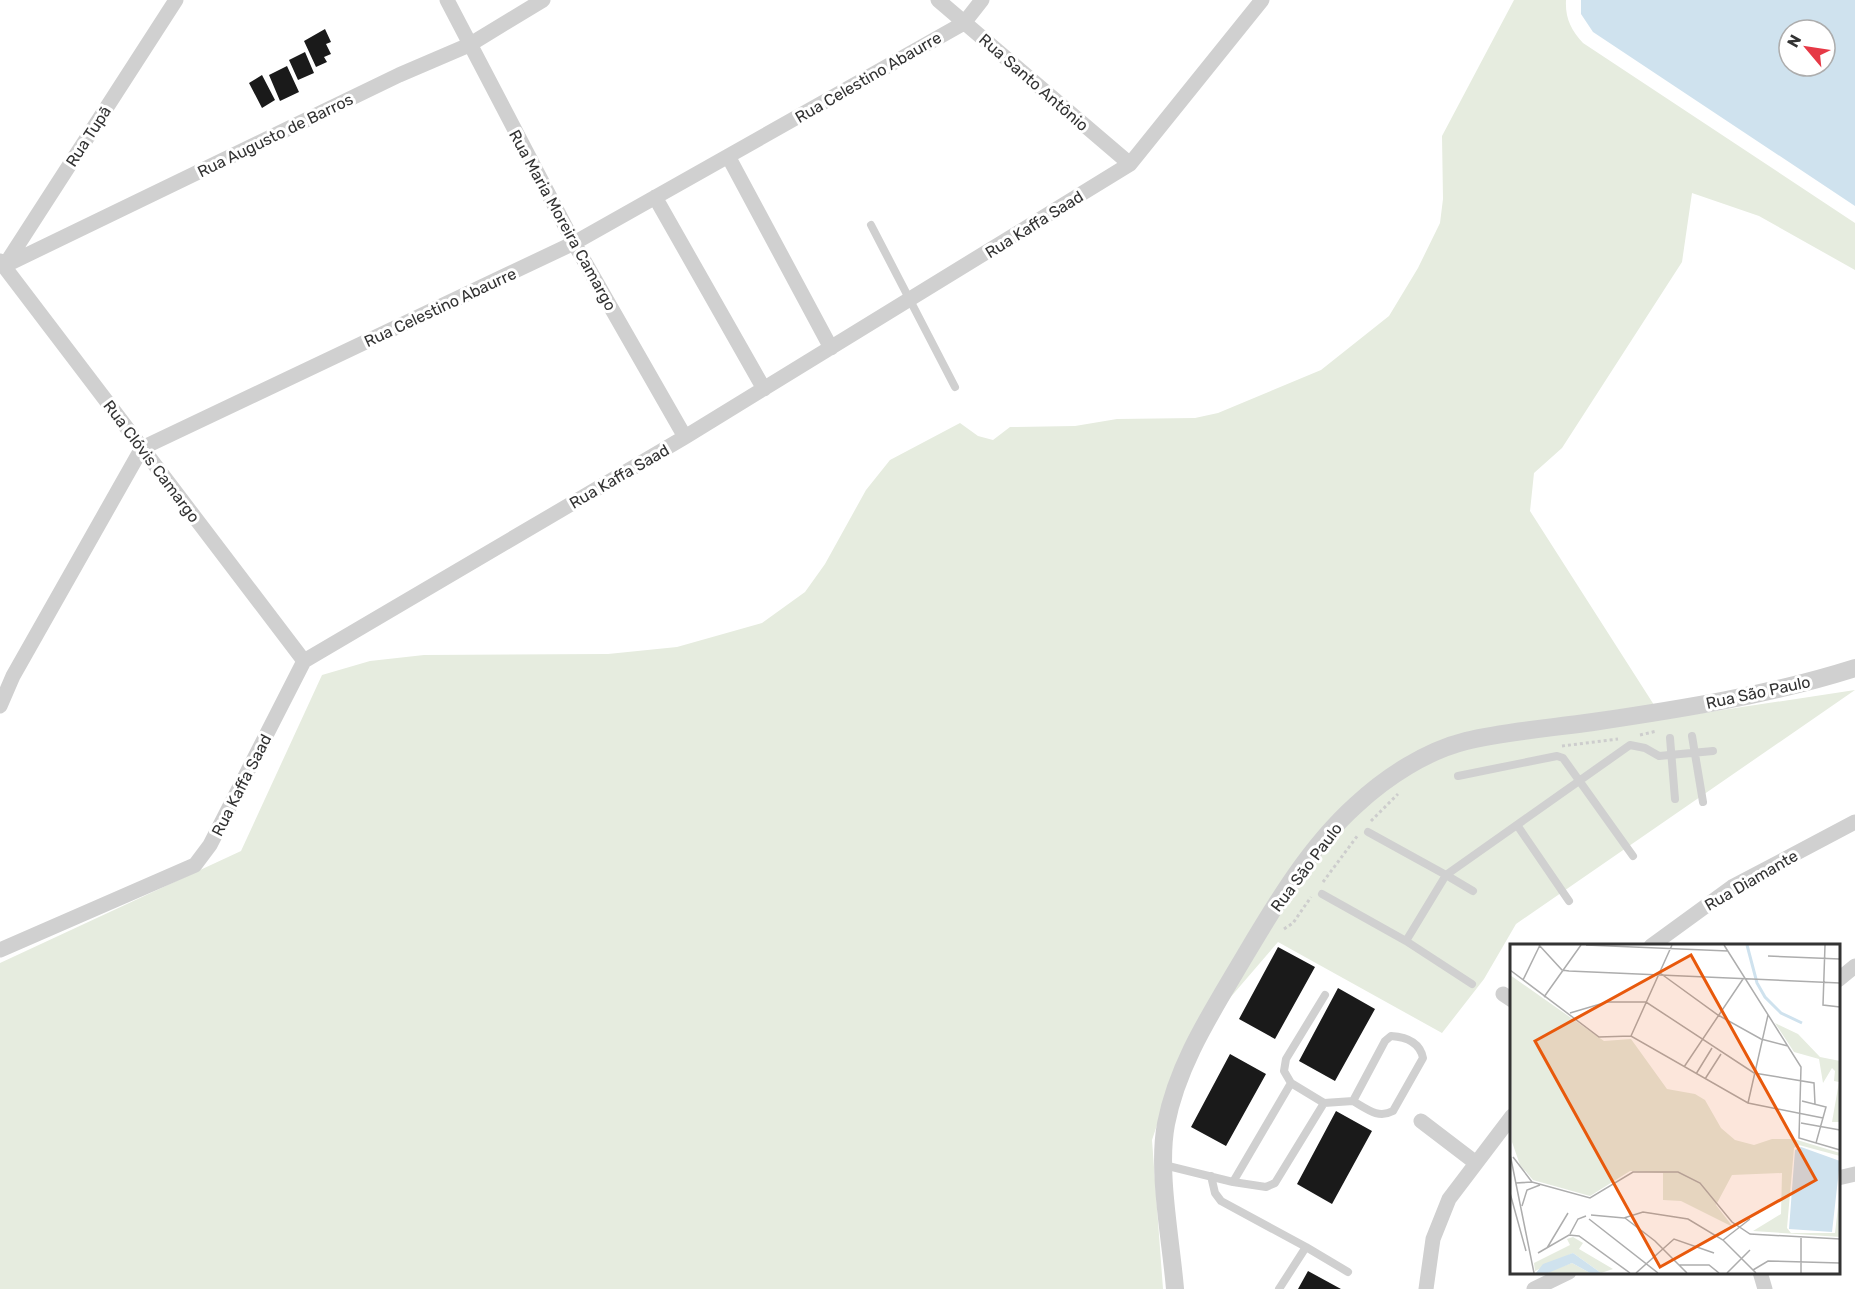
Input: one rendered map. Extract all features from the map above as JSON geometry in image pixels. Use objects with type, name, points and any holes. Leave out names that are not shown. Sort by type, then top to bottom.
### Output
[{"type":"street","name":"Rua Tupã","points":[[1,266],[176,0]]},
{"type":"street","name":"Rua Maria Moreira Camargo","points":[[447,0],[574,243],[685,438]]},
{"type":"street","name":"Rua Augusto de Barros","points":[[1,266],[399,75],[469,45],[543,0]]},
{"type":"street","name":"Rua Santo Antônio","points":[[938,0],[1130,164]]},
{"type":"street","name":"Rua Celestino Abaurre","points":[[142,448],[574,243],[964,22],[982,0]]},
{"type":"street","name":"Rua Kaffa Saad","points":[[0,950],[195,866],[210,845],[304,661],[685,438],[1130,164],[1262,0]]},
{"type":"street","points":[[728,156],[831,348]]},
{"type":"street","points":[[655,197],[764,389]]},
{"type":"street","name":"Rua Clóvis Camargo","points":[[1,266],[304,661]]},
{"type":"street","points":[[0,706],[13,676],[142,448]]},
{"type":"street","name":"Rua São Paulo","points":[[1175,1289],[1164,1165],[1166,1127],[1175,1089],[1204,1025],[1268,916],[1323,840],[1356,804],[1392,777],[1426,756],[1466,741],[1708,704],[1855,668]]},
{"type":"street","name":"Rua Diamante","points":[[1653,944],[1732,887],[1855,822]]},
{"type":"street","points":[[1840,979],[1855,966]]},
{"type":"street","points":[[1426,1289],[1433,1239],[1449,1198],[1510,1119]]},
{"type":"street","points":[[1421,1121],[1476,1163]]},
{"type":"street","points":[[1840,1178],[1855,1174]]},
{"type":"street","points":[[1534,1289],[1565,1274]]},
{"type":"street","points":[[1761,1274],[1765,1289]]},
{"type":"lane","points":[[871,225],[955,387]]},
{"type":"lane","points":[[1692,736],[1703,802]]},
{"type":"lane","points":[[1670,738],[1675,799]]},
{"type":"lane","points":[[1406,941],[1446,875],[1630,745],[1645,748],[1659,756],[1713,751]]},
{"type":"lane","points":[[1458,776],[1557,756],[1568,762],[1633,856]]},
{"type":"lane","points":[[1517,825],[1569,901]]},
{"type":"lane","points":[[1366,829],[1473,891]]},
{"type":"lane","points":[[1318,891],[1406,941],[1472,984]]},
{"type":"lane","points":[[1325,995],[1286,1059],[1284,1071],[1291,1083],[1324,1103],[1353,1101],[1385,1116],[1393,1111],[1423,1058],[1421,1049],[1415,1043],[1392,1036],[1385,1041],[1353,1101]]},
{"type":"lane","points":[[1233,1182],[1291,1083]]},
{"type":"lane","points":[[1164,1165],[1233,1182],[1266,1187],[1275,1183],[1324,1103]]},
{"type":"lane","points":[[1211,1176],[1215,1193],[1221,1201],[1348,1272]]},
{"type":"lane","points":[[1279,1289],[1306,1247]]},
{"type":"path","points":[[1632,737],[1665,729]]},
{"type":"path","points":[[1553,747],[1623,738]]},
{"type":"path","points":[[1284,929],[1293,923],[1366,829],[1402,791]]},
{"type":"shaded area","points":[[1514,0],[1566,0],[1570,23],[1583,43],[1855,223],[1855,270],[1759,216],[1692,193],[1682,262],[1562,448],[1534,473],[1530,511],[1663,719],[1855,690],[1516,924],[1484,979],[1442,1033],[1278,942],[1180,1056],[1152,1140],[1163,1289],[0,1289],[0,963],[241,851],[322,675],[370,661],[424,655],[608,654],[677,647],[762,623],[805,592],[825,564],[866,490],[890,460],[960,423],[978,436],[993,440],[1010,427],[1075,426],[1117,419],[1195,418],[1218,413],[1321,370],[1389,316],[1418,268],[1440,223],[1443,199],[1442,136]]},
{"type":"water","points":[[1581,0],[1855,0],[1855,206],[1593,32],[1581,14]]},
{"type":"building","points":[[325,29],[331,42],[326,44],[331,54],[324,57],[327,62],[316,67],[304,41]]},
{"type":"building","points":[[305,52],[314,73],[298,80],[289,60]]},
{"type":"building","points":[[287,66],[299,92],[280,101],[269,75]]},
{"type":"building","points":[[262,75],[275,100],[262,108],[249,83]]},
{"type":"building","points":[[1278,947],[1315,967],[1275,1039],[1239,1019]]},
{"type":"building","points":[[1338,988],[1375,1009],[1335,1081],[1299,1061]]},
{"type":"building","points":[[1230,1054],[1266,1074],[1226,1146],[1191,1127]]},
{"type":"building","points":[[1336,1111],[1372,1131],[1332,1204],[1297,1184]]},
{"type":"building","points":[[1308,1271],[1341,1289],[1298,1289]]}]
